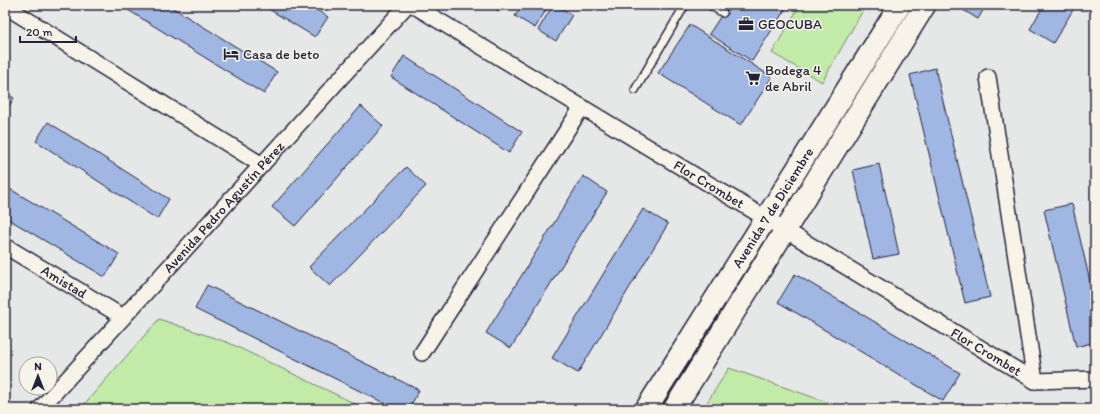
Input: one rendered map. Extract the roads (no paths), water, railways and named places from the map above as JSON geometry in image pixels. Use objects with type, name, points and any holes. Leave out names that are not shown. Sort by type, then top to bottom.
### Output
[{"type":"main road","name":"Avenida 7 de Diciembre","points":[[646,409],[900,5]]},
{"type":"main road","name":"Avenida 7 de Diciembre","points":[[674,409],[925,5]]},
{"type":"street","name":"Avenida Pedro Agustín Pérez","points":[[40,409],[407,5]]},
{"type":"street","name":"Flor Crombet","points":[[413,5],[1035,381],[1095,379]]},
{"type":"street","points":[[5,6],[262,165]]},
{"type":"street","points":[[988,77],[1035,381]]},
{"type":"street","points":[[422,353],[582,107]]},
{"type":"street","name":"Amistad","points":[[5,246],[123,318]]},
{"type":"lane","points":[[635,90],[685,5]]},
{"type":"lane","points":[[710,5],[723,13]]},
{"type":"place","name":"GEOCUBA","points":[[746,24]]},
{"type":"place","name":"Casa de beto","points":[[231,54]]},
{"type":"place","name":"Bodega 4 de Abril","points":[[753,78]]}]
